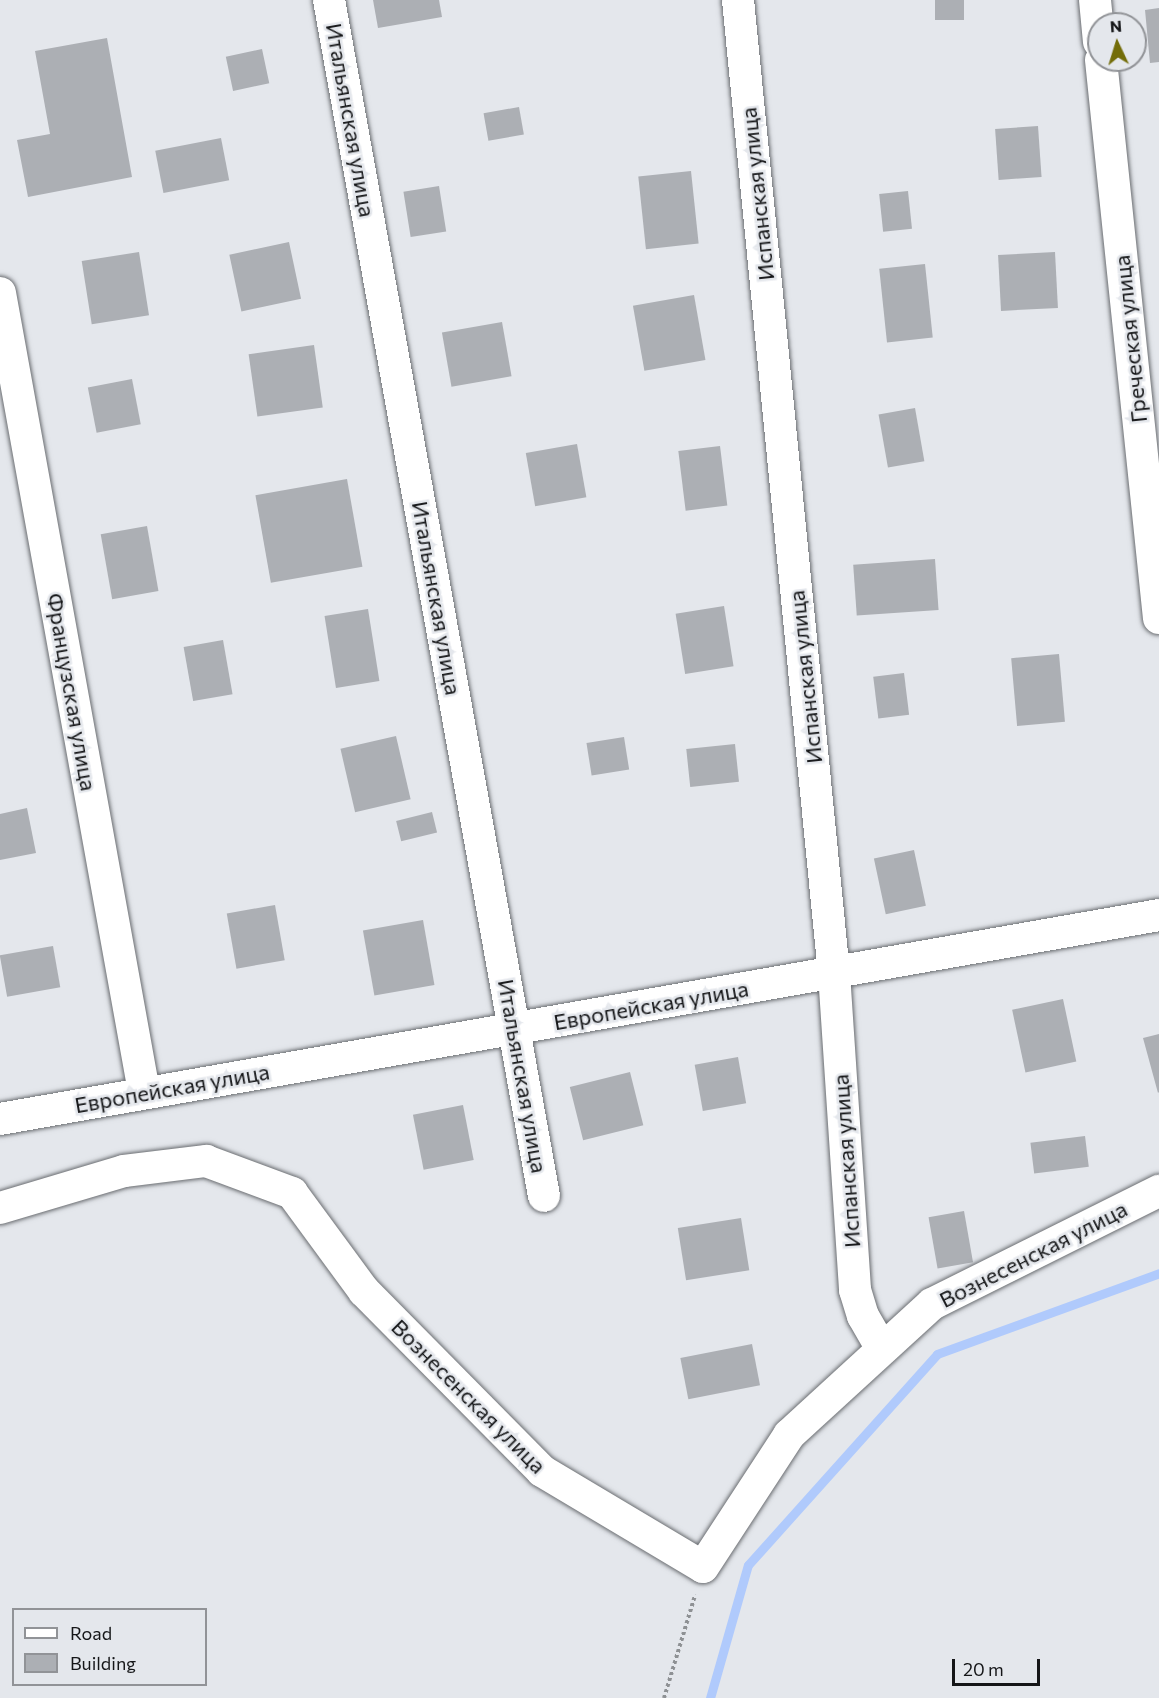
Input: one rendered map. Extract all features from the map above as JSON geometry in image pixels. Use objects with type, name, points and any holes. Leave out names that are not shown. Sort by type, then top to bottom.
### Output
[{"type":"street","name":"Итальянская улица","points":[[329,0],[544,1196]]},
{"type":"street","name":"Испанская улица","points":[[738,0],[834,973],[855,1290],[863,1316],[882,1349]]},
{"type":"street","name":"Греческая улица","points":[[1102,72],[1159,618]]},
{"type":"street","name":"Французская улица","points":[[0,293],[144,1092]]},
{"type":"street","name":"Европейская улица","points":[[0,1119],[1159,915]]},
{"type":"street","name":"Вознесенская улица","points":[[0,1208],[124,1171],[206,1161],[292,1193],[364,1291],[542,1471],[703,1567],[789,1435],[932,1304],[1159,1191]]},
{"type":"path","points":[[664,1698],[703,1567]]},
{"type":"building","points":[[373,0],[439,0],[442,17],[378,28]]},
{"type":"building","points":[[935,0],[964,0],[964,20],[935,20]]},
{"type":"building","points":[[1159,8],[1159,62],[1150,63],[1147,12],[1145,10]]},
{"type":"building","points":[[107,38],[132,177],[28,197],[17,140],[50,134],[35,51]]},
{"type":"building","points":[[262,49],[269,83],[233,91],[226,57]]},
{"type":"building","points":[[519,107],[524,135],[488,141],[484,113]]},
{"type":"building","points":[[1038,126],[1042,177],[999,180],[995,129]]},
{"type":"building","points":[[221,138],[229,180],[163,193],[155,151]]},
{"type":"building","points":[[691,171],[699,244],[646,249],[638,177]]},
{"type":"building","points":[[439,186],[446,231],[411,237],[403,192]]},
{"type":"building","points":[[908,191],[912,229],[883,232],[879,194]]},
{"type":"building","points":[[289,242],[301,299],[241,311],[229,255]]},
{"type":"building","points":[[139,252],[149,315],[92,324],[82,261]]},
{"type":"building","points":[[1055,252],[1058,308],[1001,311],[998,255]]},
{"type":"building","points":[[925,264],[933,338],[887,342],[879,269]]},
{"type":"building","points":[[694,295],[705,360],[644,371],[633,306]]},
{"type":"building","points":[[502,322],[512,376],[451,387],[442,333]]},
{"type":"building","points":[[314,345],[323,407],[257,417],[249,354]]},
{"type":"building","points":[[132,379],[141,424],[97,433],[88,388]]},
{"type":"building","points":[[915,408],[924,461],[888,468],[879,414]]},
{"type":"building","points":[[577,444],[586,497],[535,506],[526,453]]},
{"type":"building","points":[[720,446],[727,506],[686,511],[678,451]]},
{"type":"building","points":[[347,479],[362,567],[271,583],[255,495]]},
{"type":"building","points":[[147,526],[158,591],[112,599],[101,534]]},
{"type":"building","points":[[935,559],[939,610],[857,616],[853,565]]},
{"type":"building","points":[[724,606],[734,666],[685,674],[676,614]]},
{"type":"building","points":[[368,609],[379,681],[336,688],[325,616]]},
{"type":"building","points":[[223,640],[233,694],[193,701],[184,647]]},
{"type":"building","points":[[1059,654],[1065,722],[1017,726],[1011,658]]},
{"type":"building","points":[[904,673],[909,715],[878,718],[873,677]]},
{"type":"building","points":[[396,736],[411,799],[355,812],[340,749]]},
{"type":"building","points":[[624,737],[629,770],[592,776],[586,743]]},
{"type":"building","points":[[735,744],[739,782],[690,787],[686,749]]},
{"type":"building","points":[[27,808],[36,853],[0,860],[0,814]]},
{"type":"building","points":[[432,812],[437,832],[401,841],[396,821]]},
{"type":"building","points":[[914,850],[926,906],[886,914],[874,859]]},
{"type":"building","points":[[275,905],[285,960],[236,969],[227,914]]},
{"type":"building","points":[[423,920],[434,985],[374,996],[363,931]]},
{"type":"building","points":[[53,946],[60,987],[7,997],[0,955]]},
{"type":"building","points":[[1063,999],[1076,1062],[1025,1072],[1012,1010]]},
{"type":"building","points":[[1159,1034],[1159,1092],[1158,1093],[1143,1038]]},
{"type":"building","points":[[738,1057],[746,1103],[703,1111],[695,1065]]},
{"type":"building","points":[[630,1072],[643,1125],[583,1140],[570,1087]]},
{"type":"building","points":[[463,1105],[474,1160],[424,1170],[413,1115]]},
{"type":"building","points":[[1085,1136],[1089,1167],[1034,1173],[1030,1143]]},
{"type":"building","points":[[964,1211],[973,1262],[938,1268],[929,1217]]},
{"type":"building","points":[[741,1218],[749,1270],[686,1280],[678,1228]]},
{"type":"building","points":[[752,1344],[760,1385],[688,1399],[680,1358]]},
{"type":"waterway","points":[[710,1698],[748,1565],[937,1354],[1159,1273]]}]
